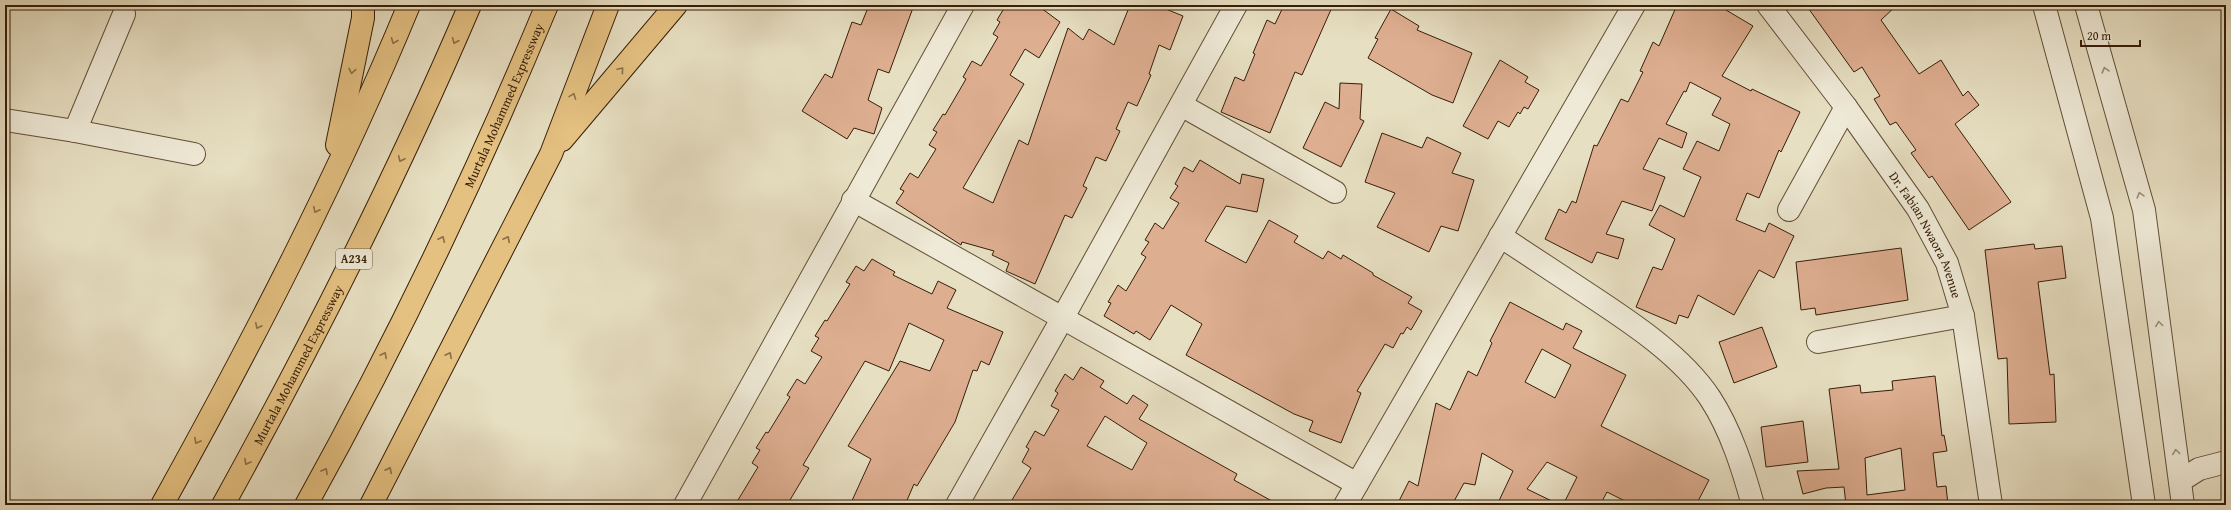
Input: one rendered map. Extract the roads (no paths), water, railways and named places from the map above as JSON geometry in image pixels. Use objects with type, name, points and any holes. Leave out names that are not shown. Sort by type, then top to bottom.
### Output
[{"type":"highway","points":[[331,178],[363,18],[363,5]]},
{"type":"highway","points":[[162,505],[233,376],[331,178],[379,78],[409,5]]},
{"type":"highway","name":"Murtala Mohammed Expressway","points":[[223,505],[353,261],[438,79],[470,5]]},
{"type":"highway","name":"Murtala Mohammed Expressway","points":[[306,505],[428,269],[509,98],[547,5]]},
{"type":"highway","points":[[371,505],[551,154],[608,5]]},
{"type":"highway","points":[[551,154],[676,5]]},
{"type":"street","points":[[685,505],[853,200],[963,5]]},
{"type":"street","points":[[957,505],[1236,5]]},
{"type":"street","points":[[1345,505],[1634,5]]},
{"type":"street","name":"Dr. Fabian Nwaora Avenue","points":[[1768,5],[1846,107],[1918,209],[1947,263],[1963,316],[1990,505]]},
{"type":"street","points":[[2044,5],[2102,218],[2144,505]]},
{"type":"street","points":[[2086,5],[2144,210],[2183,505]]},
{"type":"street","points":[[75,130],[124,14]]},
{"type":"street","points":[[1181,105],[1335,192]]},
{"type":"street","points":[[1790,210],[1846,107]]},
{"type":"street","points":[[5,120],[75,130],[194,154]]},
{"type":"street","points":[[853,200],[1357,484]]},
{"type":"street","points":[[1500,236],[1640,328],[1678,362],[1710,398],[1741,466],[1753,505]]},
{"type":"street","points":[[1818,342],[1963,316]]},
{"type":"street","points":[[2180,481],[2199,469],[2226,462]]}]
